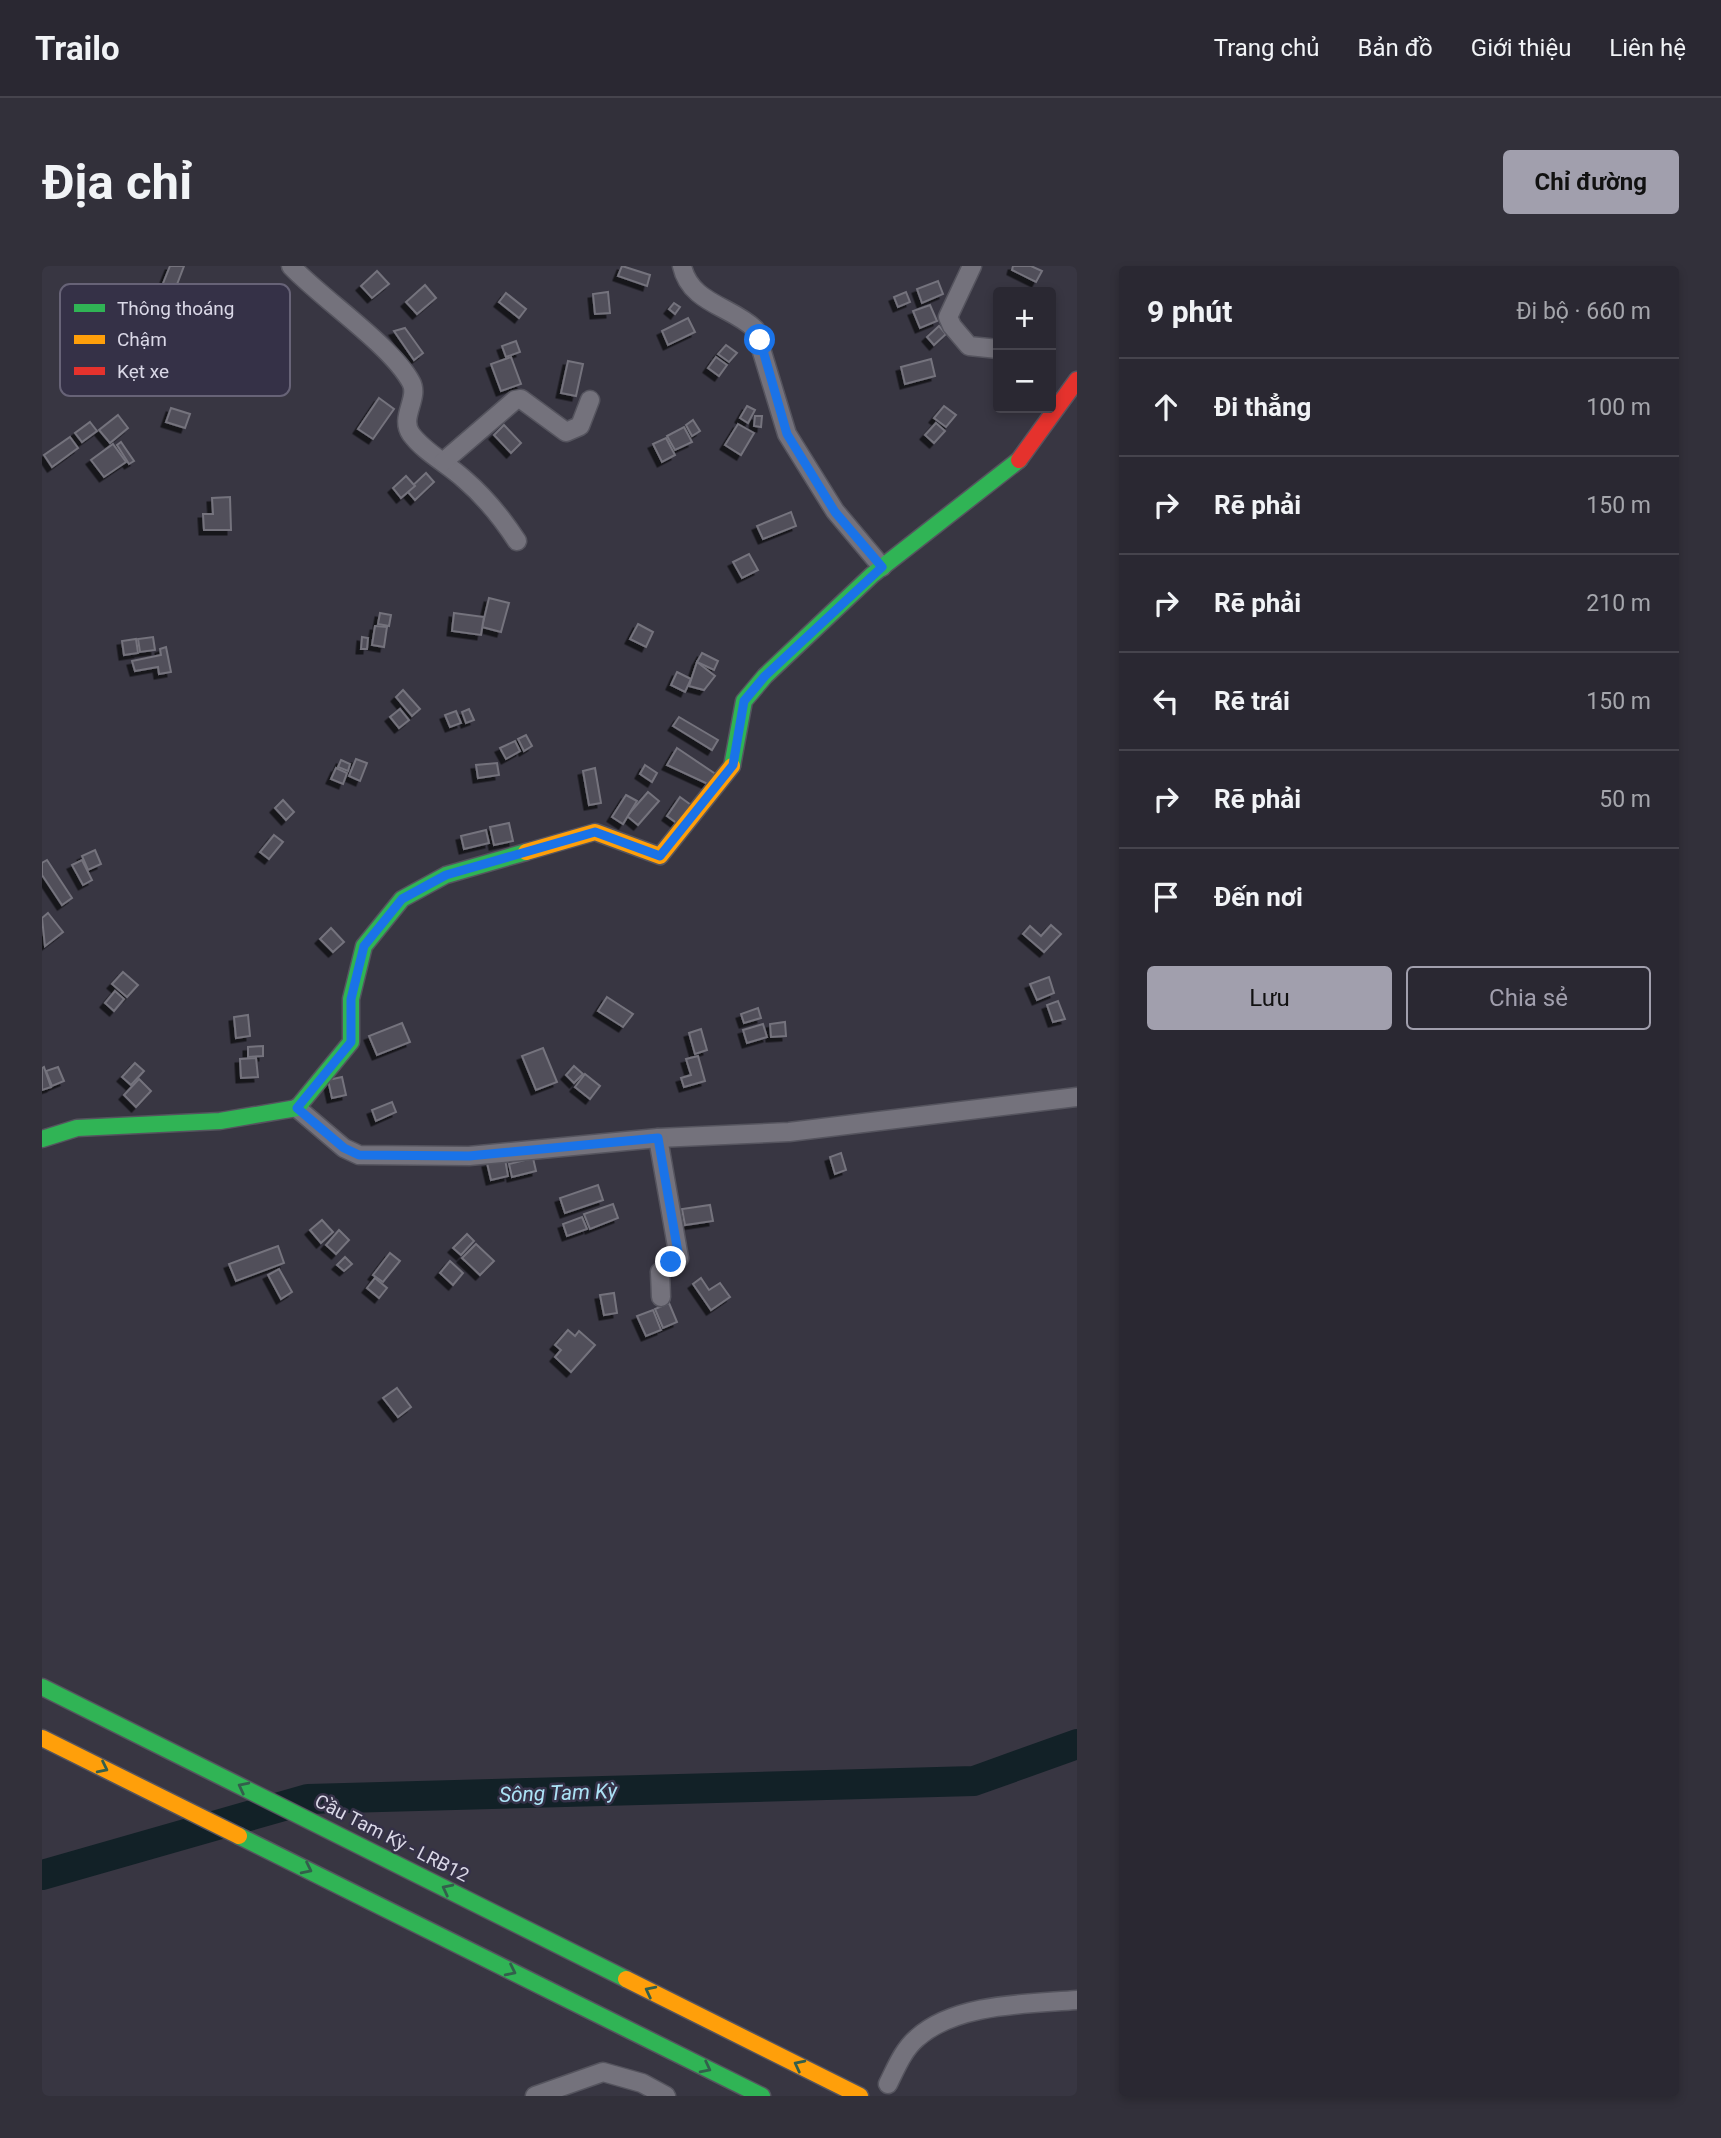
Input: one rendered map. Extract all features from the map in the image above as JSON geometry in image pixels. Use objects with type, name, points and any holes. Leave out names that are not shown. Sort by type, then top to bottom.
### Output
[{"type":"main road","points":[[1056,396],[1077,380]]},
{"type":"main road","points":[[42,1139],[77,1128],[220,1121],[297,1108],[351,1042],[351,999],[364,946],[402,899],[446,875],[595,832],[660,856],[733,765],[744,701],[765,676],[882,567],[1025,455],[1047,413]]},
{"type":"main road","name":"Cầu Tam Kỳ - LRB12","points":[[48,1689],[860,2096]]},
{"type":"main road","points":[[42,1738],[762,2096]]},
{"type":"street","points":[[291,266],[394,361],[412,383],[408,428],[412,435],[490,505],[517,541]]},
{"type":"street","points":[[682,266],[687,282],[702,297],[747,321],[755,329],[787,434],[835,512],[882,567]]},
{"type":"street","points":[[972,266],[948,317],[951,326],[973,348],[993,349]]},
{"type":"street","points":[[443,462],[515,400],[522,399],[566,432],[580,426],[590,400]]},
{"type":"street","points":[[297,1108],[344,1148],[359,1155],[469,1156],[658,1138],[789,1132],[1077,1097]]},
{"type":"street","points":[[658,1138],[679,1258],[660,1272],[661,1297]]},
{"type":"street","points":[[888,2084],[908,2048],[917,2038],[940,2024],[970,2014],[1008,2007],[1077,2000]]},
{"type":"street","points":[[535,2096],[603,2072],[642,2083],[666,2096]]},
{"type":"building","points":[[170,266],[184,266],[177,284],[163,284]]},
{"type":"building","points":[[622,266],[650,275],[647,286],[618,276]]},
{"type":"building","points":[[1013,266],[1031,266],[1042,271],[1036,282],[1012,270]]},
{"type":"building","points":[[377,271],[389,284],[372,298],[361,286]]},
{"type":"building","points":[[938,281],[943,294],[922,303],[917,289]]},
{"type":"building","points":[[425,285],[436,298],[417,314],[406,302]]},
{"type":"building","points":[[608,292],[610,313],[595,314],[593,294]]},
{"type":"building","points":[[906,292],[910,302],[898,307],[894,297]]},
{"type":"building","points":[[506,293],[526,309],[519,318],[499,302]]},
{"type":"building","points":[[674,303],[680,307],[675,314],[669,309]]},
{"type":"building","points":[[930,305],[937,321],[920,328],[913,311]]},
{"type":"building","points":[[688,318],[695,332],[668,345],[662,331]]},
{"type":"building","points":[[939,326],[946,334],[934,345],[927,337]]},
{"type":"building","points":[[405,328],[423,353],[414,360],[394,331]]},
{"type":"building","points":[[516,341],[520,352],[506,357],[502,346]]},
{"type":"building","points":[[726,345],[737,353],[729,362],[718,354]]},
{"type":"building","points":[[511,357],[521,384],[501,391],[491,364]]},
{"type":"building","points":[[716,357],[727,365],[719,376],[708,368]]},
{"type":"building","points":[[931,359],[935,376],[905,384],[901,367]]},
{"type":"building","points":[[568,361],[583,364],[576,396],[561,393]]},
{"type":"building","points":[[379,398],[394,409],[373,439],[358,429]]},
{"type":"building","points":[[747,406],[755,410],[748,423],[740,418]]},
{"type":"building","points":[[944,406],[956,415],[946,427],[934,418]]},
{"type":"building","points":[[171,408],[190,414],[185,428],[166,422]]},
{"type":"building","points":[[118,415],[128,428],[110,443],[99,430]]},
{"type":"building","points":[[755,416],[762,416],[761,427],[754,426]]},
{"type":"building","points":[[693,420],[700,431],[692,436],[686,425]]},
{"type":"building","points":[[90,422],[97,431],[82,442],[75,433]]},
{"type":"building","points":[[936,423],[945,431],[934,443],[925,435]]},
{"type":"building","points":[[738,424],[754,433],[741,455],[725,445]]},
{"type":"building","points":[[504,425],[521,443],[511,453],[494,435]]},
{"type":"building","points":[[684,427],[692,442],[675,450],[667,436]]},
{"type":"building","points":[[70,437],[78,448],[52,467],[44,455]]},
{"type":"building","points":[[666,438],[675,455],[662,462],[653,444]]},
{"type":"building","points":[[121,442],[134,461],[129,464],[117,445]]},
{"type":"building","points":[[113,444],[126,462],[104,477],[91,460]]},
{"type":"building","points":[[426,473],[434,482],[415,500],[407,491]]},
{"type":"building","points":[[406,476],[415,486],[401,498],[393,488]]},
{"type":"building","points":[[230,497],[231,530],[204,530],[203,514],[213,514],[212,498]]},
{"type":"building","points":[[791,512],[796,526],[763,539],[757,526]]},
{"type":"building","points":[[749,554],[758,570],[742,578],[733,562]]},
{"type":"building","points":[[489,598],[509,603],[501,632],[482,627]]},
{"type":"building","points":[[380,613],[391,615],[389,626],[378,624]]},
{"type":"building","points":[[454,613],[484,617],[481,635],[452,631]]},
{"type":"building","points":[[638,624],[653,632],[646,647],[630,639]]},
{"type":"building","points":[[375,626],[387,627],[384,647],[372,645]]},
{"type":"building","points":[[153,637],[155,650],[140,652],[138,639]]},
{"type":"building","points":[[362,637],[368,638],[367,649],[361,649]]},
{"type":"building","points":[[136,639],[138,653],[124,655],[122,641]]},
{"type":"building","points":[[166,647],[171,672],[159,674],[158,667],[135,671],[132,661],[161,655],[160,649]]},
{"type":"building","points":[[702,653],[718,661],[714,670],[697,662]]},
{"type":"building","points":[[697,662],[715,676],[704,690],[689,686]]},
{"type":"building","points":[[677,672],[691,679],[685,692],[671,685]]},
{"type":"building","points":[[403,690],[420,709],[412,716],[396,697]]},
{"type":"building","points":[[400,709],[409,720],[399,728],[390,717]]},
{"type":"building","points":[[469,709],[474,720],[466,723],[462,712]]},
{"type":"building","points":[[456,711],[461,723],[450,727],[445,715]]},
{"type":"building","points":[[679,717],[718,740],[712,750],[673,726]]},
{"type":"building","points":[[526,735],[532,746],[524,751],[518,739]]},
{"type":"building","points":[[515,741],[520,751],[506,759],[500,748]]},
{"type":"building","points":[[677,748],[717,775],[710,785],[667,765]]},
{"type":"building","points":[[356,759],[367,763],[360,781],[349,776]]},
{"type":"building","points":[[341,760],[350,764],[348,771],[338,767]]},
{"type":"building","points":[[497,763],[499,775],[478,778],[476,765]]},
{"type":"building","points":[[645,765],[657,773],[652,782],[640,774]]},
{"type":"building","points":[[336,768],[347,773],[343,784],[331,779]]},
{"type":"building","points":[[595,768],[601,803],[589,805],[583,771]]},
{"type":"building","points":[[648,792],[659,801],[638,825],[627,816]]},
{"type":"building","points":[[626,795],[637,801],[623,824],[612,817]]},
{"type":"building","points":[[680,797],[691,805],[678,824],[667,816]]},
{"type":"building","points":[[283,800],[294,812],[286,820],[275,808]]},
{"type":"building","points":[[509,823],[513,841],[494,845],[490,827]]},
{"type":"building","points":[[486,830],[489,843],[464,849],[461,836]]},
{"type":"building","points":[[274,835],[283,842],[269,859],[260,852]]},
{"type":"building","points":[[95,850],[101,864],[88,870],[82,856]]},
{"type":"building","points":[[47,860],[72,898],[62,905],[42,875],[42,863]]},
{"type":"building","points":[[82,860],[92,880],[83,885],[72,865]]},
{"type":"building","points":[[48,913],[63,932],[45,946],[42,918]]},
{"type":"building","points":[[1051,925],[1061,934],[1044,952],[1023,934],[1030,926],[1041,936]]},
{"type":"building","points":[[331,928],[344,942],[333,952],[320,939]]},
{"type":"building","points":[[123,972],[138,985],[127,997],[112,984]]},
{"type":"building","points":[[1049,977],[1054,993],[1037,1000],[1030,984]]},
{"type":"building","points":[[115,991],[124,999],[114,1011],[105,1003]]},
{"type":"building","points":[[607,997],[633,1014],[623,1027],[598,1011]]},
{"type":"building","points":[[1058,1001],[1065,1019],[1053,1022],[1047,1005]]},
{"type":"building","points":[[758,1008],[761,1018],[744,1023],[741,1014]]},
{"type":"building","points":[[248,1015],[250,1036],[236,1038],[234,1017]]},
{"type":"building","points":[[785,1022],[786,1036],[771,1037],[770,1024]]},
{"type":"building","points":[[402,1023],[410,1042],[377,1055],[369,1036]]},
{"type":"building","points":[[763,1024],[767,1037],[747,1043],[743,1030]]},
{"type":"building","points":[[701,1029],[707,1050],[695,1054],[689,1033]]},
{"type":"building","points":[[263,1046],[263,1056],[248,1057],[248,1047]]},
{"type":"building","points":[[543,1048],[557,1082],[536,1090],[522,1056]]},
{"type":"building","points":[[698,1056],[705,1081],[684,1087],[681,1078],[691,1075],[686,1059]]},
{"type":"building","points":[[256,1058],[258,1077],[241,1078],[240,1059]]},
{"type":"building","points":[[135,1063],[144,1071],[131,1085],[122,1077]]},
{"type":"building","points":[[574,1066],[583,1074],[574,1083],[566,1075]]},
{"type":"building","points":[[44,1067],[51,1087],[42,1090],[42,1068]]},
{"type":"building","points":[[58,1067],[64,1081],[52,1086],[46,1071]]},
{"type":"building","points":[[585,1074],[600,1086],[590,1099],[575,1087]]},
{"type":"building","points":[[342,1077],[346,1095],[332,1098],[328,1080]]},
{"type":"building","points":[[139,1079],[151,1091],[136,1107],[124,1095]]},
{"type":"building","points":[[392,1102],[396,1112],[376,1121],[372,1110]]},
{"type":"building","points":[[841,1153],[846,1170],[835,1174],[830,1157]]},
{"type":"building","points":[[533,1158],[536,1171],[512,1177],[509,1164]]},
{"type":"building","points":[[505,1159],[508,1176],[491,1180],[487,1163]]},
{"type":"building","points":[[598,1185],[603,1200],[565,1213],[560,1198]]},
{"type":"building","points":[[613,1204],[618,1218],[590,1229],[584,1214]]},
{"type":"building","points":[[710,1205],[713,1221],[685,1225],[682,1209]]},
{"type":"building","points":[[582,1217],[587,1229],[567,1236],[563,1224]]},
{"type":"building","points":[[322,1220],[333,1232],[321,1243],[310,1230]]},
{"type":"building","points":[[339,1230],[349,1240],[336,1254],[326,1245]]},
{"type":"building","points":[[467,1234],[474,1241],[461,1255],[453,1248]]},
{"type":"building","points":[[476,1244],[494,1261],[480,1275],[462,1258]]},
{"type":"building","points":[[278,1246],[284,1263],[236,1281],[229,1264]]},
{"type":"building","points":[[390,1253],[400,1261],[383,1282],[373,1275]]},
{"type":"building","points":[[345,1257],[352,1264],[344,1271],[337,1265]]},
{"type":"building","points":[[450,1261],[463,1273],[453,1285],[440,1273]]},
{"type":"building","points":[[279,1269],[292,1292],[281,1299],[268,1275]]},
{"type":"building","points":[[375,1278],[387,1288],[379,1298],[367,1288]]},
{"type":"building","points":[[701,1278],[709,1290],[720,1283],[730,1297],[711,1310],[693,1284]]},
{"type":"building","points":[[614,1293],[617,1313],[604,1315],[600,1295]]},
{"type":"building","points":[[669,1303],[677,1322],[663,1328],[655,1309]]},
{"type":"building","points":[[653,1310],[661,1330],[646,1336],[637,1316]]},
{"type":"building","points":[[568,1330],[575,1336],[579,1331],[595,1345],[571,1372],[555,1357],[561,1350],[555,1345]]},
{"type":"building","points":[[397,1388],[411,1407],[398,1417],[383,1398]]},
{"type":"waterway","name":"Sông Tam Kỳ","points":[[42,1875],[308,1799],[974,1781],[1077,1744]]},
{"type":"traffic: fast","points":[[732,766],[744,701],[765,676],[872,575],[1019,460]]},
{"type":"traffic: fast","points":[[42,1139],[77,1128],[220,1121],[297,1108],[351,1042],[351,999],[364,946],[402,899],[446,875],[526,852]]},
{"type":"traffic: fast","points":[[42,1687],[626,1979]]},
{"type":"traffic: fast","points":[[239,1836],[762,2096]]},
{"type":"traffic: slow","points":[[526,852],[595,832],[660,856],[732,766]]},
{"type":"traffic: slow","points":[[42,1738],[239,1836]]},
{"type":"traffic: slow","points":[[626,1979],[860,2096]]},
{"type":"traffic: jam","points":[[1019,460],[1077,380]]},
{"type":"route","points":[[671,1262],[679,1258],[668,1211],[658,1138],[469,1156],[359,1155],[344,1148],[297,1108],[351,1042],[351,999],[364,946],[402,899],[446,875],[595,832],[660,856],[733,765],[744,701],[765,676],[882,567],[835,512],[787,434],[775,400],[760,340]]}]
